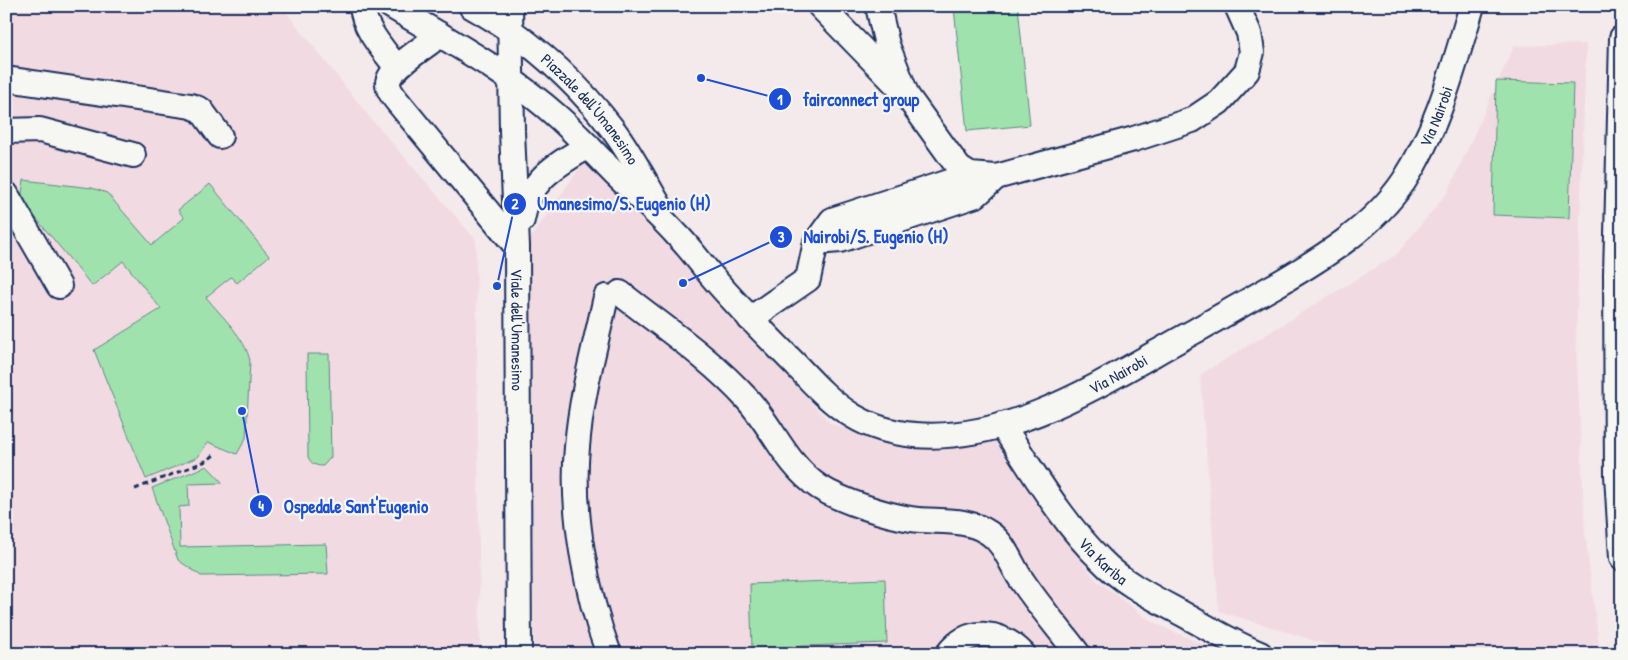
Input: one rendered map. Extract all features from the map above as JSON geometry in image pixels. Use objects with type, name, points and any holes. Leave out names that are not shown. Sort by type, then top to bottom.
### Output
[{"type":"street","points":[[362,6],[363,16],[368,27],[397,68]]},
{"type":"street","name":"Piazzale dell'Umanesimo","points":[[391,6],[511,80],[555,115],[676,234]]},
{"type":"street","name":"Piazzale dell'Umanesimo","points":[[471,6],[510,30],[574,84],[622,143],[676,234]]},
{"type":"street","name":"Viale dell'Umanesimo","points":[[510,6],[517,247],[519,654]]},
{"type":"street","points":[[820,6],[907,96],[959,168],[970,175]]},
{"type":"street","points":[[878,6],[887,45],[907,96]]},
{"type":"street","points":[[750,319],[808,279],[816,242],[832,220],[970,175],[996,177],[1134,139],[1192,120],[1219,102],[1246,71],[1252,52],[1248,33],[1237,6]]},
{"type":"street","name":"Via Nairobi","points":[[676,234],[750,319],[834,402],[854,417],[870,425],[893,432],[930,436],[971,432],[1002,425],[1058,404],[1215,320],[1327,254],[1369,221],[1398,190],[1421,151],[1442,98],[1472,6]]},
{"type":"street","points":[[440,35],[397,68],[388,82],[392,95],[517,247]]},
{"type":"street","points":[[1622,38],[1616,274],[1619,414],[1617,484],[1622,558]]},
{"type":"street","points":[[6,79],[191,106],[200,110],[220,136]]},
{"type":"street","points":[[6,131],[40,130],[133,155]]},
{"type":"street","name":"Piazzale dell'Umanesimo","points":[[517,247],[524,207],[534,186],[552,169],[588,146]]},
{"type":"street","points":[[816,242],[840,240],[976,195],[996,177]]},
{"type":"street","points":[[6,194],[60,286]]},
{"type":"street","points":[[609,654],[592,603],[584,560],[578,512],[576,450],[581,410],[613,295],[730,382],[762,416],[779,445],[793,463],[818,486],[852,502],[892,515],[911,519],[967,524],[988,532],[1003,547],[1023,582],[1078,654]]},
{"type":"street","name":"Via Kariba","points":[[1002,425],[1066,521],[1111,570],[1140,590],[1252,652]]},
{"type":"street","points":[[948,654],[963,640],[984,634],[1006,640],[1023,654]]},
{"type":"path","points":[[135,489],[206,461],[214,455]]},
{"type":"shaded area","points":[[6,6],[281,6],[373,121],[476,240],[480,654],[6,654]]},
{"type":"shaded area","points":[[1586,44],[1576,339],[1585,533],[1600,654],[1358,654],[1219,611],[1200,375],[1396,255],[1448,192],[1514,46]]},
{"type":"shaded area","points":[[584,162],[684,262],[831,424],[907,446],[996,441],[1095,579],[1152,622],[1224,654],[534,654],[530,239]]},
{"type":"green space","points":[[895,6],[1018,6],[1030,125],[967,131],[954,8],[895,13]]},
{"type":"green space","points":[[1496,81],[1573,83],[1569,218],[1493,215]]},
{"type":"green space","points":[[24,180],[92,188],[107,193],[152,245],[184,218],[178,210],[210,184],[269,256],[237,283],[231,277],[206,297],[238,335],[250,361],[246,438],[237,454],[208,442],[198,457],[146,479],[94,350],[161,309],[123,261],[92,286],[21,200]]},
{"type":"green space","points":[[307,354],[329,354],[331,457],[323,466],[314,464],[308,457]]},
{"type":"green space","points":[[207,466],[223,483],[188,484],[189,506],[179,507],[180,547],[326,544],[328,574],[201,576],[178,560],[152,488]]},
{"type":"green space","points":[[885,579],[887,643],[752,648],[750,584]]},
{"type":"place","name":"fairconnect group","points":[[701,78]]},
{"type":"place","name":"Nairobi/S. Eugenio (H)","points":[[683,283]]},
{"type":"place","name":"Umanesimo/S. Eugenio (H)","points":[[497,286]]},
{"type":"place","name":"Ospedale Sant'Eugenio","points":[[242,411]]}]
